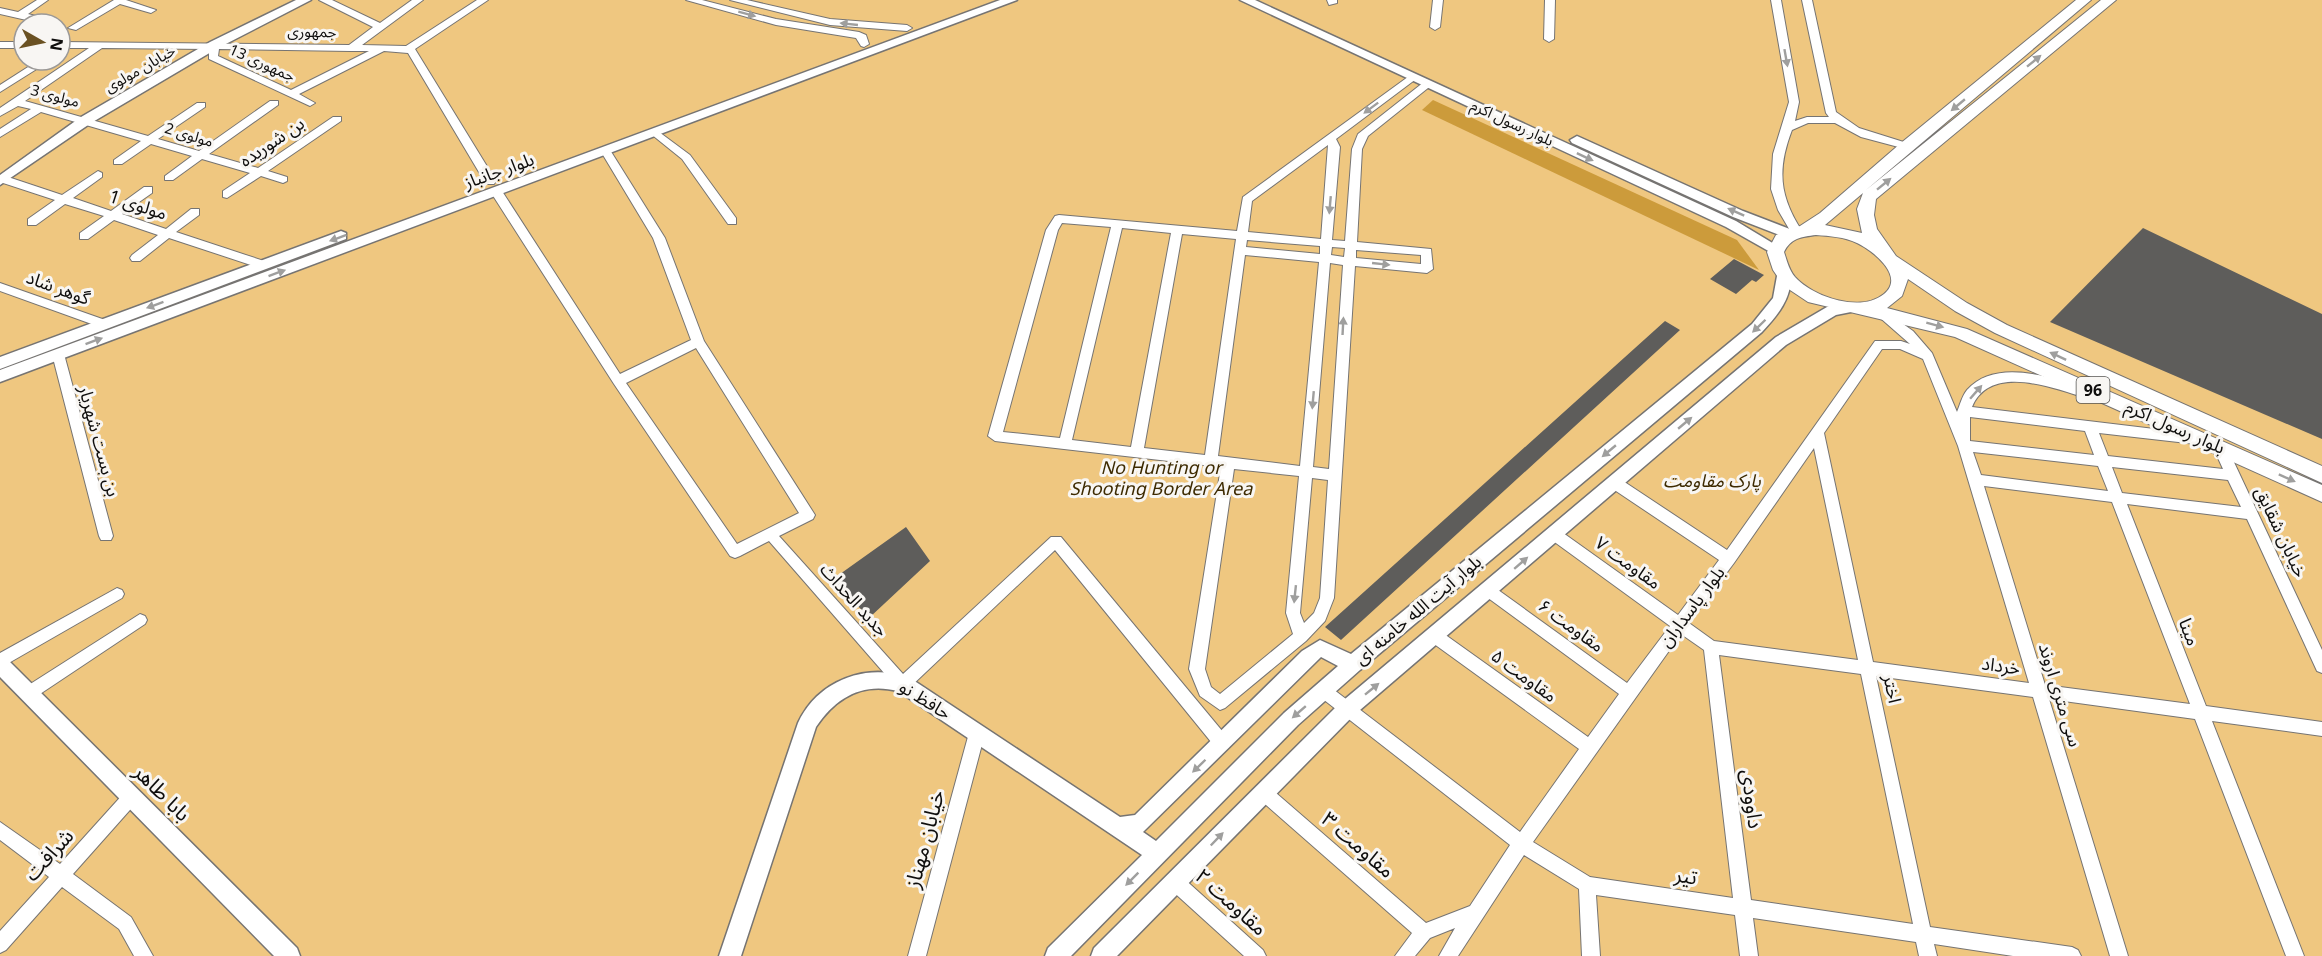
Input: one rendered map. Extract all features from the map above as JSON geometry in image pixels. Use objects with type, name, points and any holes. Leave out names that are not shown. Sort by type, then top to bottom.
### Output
[{"type":"highway","points":[[1784,276],[1779,267],[1777,250],[1784,238],[1826,217],[1906,146],[2084,0]]},
{"type":"highway","name":"96","points":[[1784,276],[1804,293],[1817,300],[1852,308],[1880,304],[1895,294],[1899,284],[1898,273],[1873,238],[1868,226],[1865,204],[1869,196],[2109,0]]},
{"type":"highway","name":"96","points":[[1797,231],[1838,230],[1855,234],[1888,256]]},
{"type":"highway","name":"بلوار رسول اکرم","points":[[1888,256],[1961,308],[2001,329],[2322,475]]},
{"type":"highway","name":"بلوار رسول اکرم","points":[[1852,308],[1961,333],[2141,411],[2322,494]]},
{"type":"main road","name":"خیابان مولوی","points":[[1,180],[86,120],[214,45],[305,0]]},
{"type":"main road","name":"بلوار جانباز","points":[[0,376],[984,0]]},
{"type":"main road","name":"بلوار جانباز","points":[[0,363],[263,265],[605,150],[1011,0]]},
{"type":"main road","name":"بلوار رسول اکرم","points":[[1246,0],[1398,64],[1738,214],[1797,231]]},
{"type":"main road","name":"بلوار رسول اکرم","points":[[1269,0],[1398,64],[1412,77],[1731,224],[1777,250]]},
{"type":"main road","name":"بلوار آیت الله خامنه ای","points":[[1056,956],[1291,719],[1353,664],[1756,328],[1777,307],[1785,289],[1784,276]]},
{"type":"main road","name":"بلوار آیت الله خامنه ای","points":[[1102,956],[1346,710],[1781,341],[1832,311],[1852,308]]},
{"type":"main road","points":[[1119,827],[1140,824],[1308,657],[1320,648],[1353,664]]},
{"type":"main road","name":"بابا طاهر","points":[[0,665],[289,956]]},
{"type":"main road","name":"حافظ نو","points":[[729,956],[808,723],[816,708],[831,694],[849,684],[870,679],[888,679],[903,684],[1157,853]]},
{"type":"street","points":[[0,11],[24,12],[43,0]]},
{"type":"street","points":[[324,0],[380,27]]},
{"type":"street","points":[[351,48],[418,0]]},
{"type":"street","points":[[691,0],[709,2],[776,22],[859,35],[863,38],[864,44]]},
{"type":"street","points":[[735,0],[830,22],[908,28]]},
{"type":"street","points":[[1435,27],[1438,0]]},
{"type":"street","points":[[1549,39],[1550,0]]},
{"type":"street","points":[[1776,0],[1794,102],[1790,127],[1779,158],[1777,195],[1779,206],[1797,231]]},
{"type":"street","points":[[1807,0],[1830,113],[1837,120],[1857,131],[1906,146]]},
{"type":"street","points":[[73,28],[120,1],[151,10]]},
{"type":"street","points":[[407,50],[479,1]]},
{"type":"street","name":"جمهوری","points":[[72,45],[214,45],[407,50]]},
{"type":"street","points":[[0,113],[100,45]]},
{"type":"street","name":"جمهوری 13","points":[[214,45],[213,57],[310,103]]},
{"type":"street","points":[[293,93],[382,48]]},
{"type":"street","points":[[407,50],[412,51],[493,186],[618,381],[735,552],[808,515],[698,342],[659,238],[605,150]]},
{"type":"street","points":[[0,89],[27,72]]},
{"type":"street","points":[[1211,461],[1247,200],[1332,143],[1412,77]]},
{"type":"street","points":[[1228,463],[1197,669],[1205,691],[1220,704],[1301,636],[1320,616],[1327,598],[1347,261],[1357,149],[1363,134],[1428,84]]},
{"type":"street","points":[[1390,93],[1406,101]]},
{"type":"street","name":"مولوی 3","points":[[17,102],[86,120]]},
{"type":"street","points":[[169,178],[274,103]]},
{"type":"street","points":[[118,162],[201,105]]},
{"type":"street","points":[[0,134],[40,108]]},
{"type":"street","name":"بن شوریده","points":[[227,194],[256,171],[337,119]]},
{"type":"street","name":"مولوی 2","points":[[86,120],[283,179]]},
{"type":"street","points":[[1790,127],[1807,120],[1837,120]]},
{"type":"street","points":[[655,132],[686,157],[732,221]]},
{"type":"street","points":[[1332,143],[1357,149]]},
{"type":"street","points":[[1301,636],[1293,613],[1317,362],[1332,143]]},
{"type":"street","points":[[32,222],[98,175]]},
{"type":"street","name":"مولوی 1","points":[[1,180],[263,265]]},
{"type":"street","points":[[84,236],[148,190]]},
{"type":"street","points":[[136,258],[195,212]]},
{"type":"street","points":[[1240,243],[1261,236],[1427,252],[1427,269],[1325,259],[1240,243],[1177,231],[1059,219],[1052,230],[995,436],[1334,475]]},
{"type":"street","points":[[1065,443],[1117,226]]},
{"type":"street","points":[[1137,452],[1177,231]]},
{"type":"street","name":"گوهر شاد","points":[[0,287],[105,324]]},
{"type":"street","points":[[1881,313],[1901,328],[1928,356],[1965,446]]},
{"type":"street","points":[[618,381],[698,342]]},
{"type":"street","name":"بلوار پاسداران","points":[[1448,956],[1476,912],[1678,623],[1729,559],[1879,344],[1901,345],[1928,356]]},
{"type":"street","name":"بن بست شهریار","points":[[58,354],[106,536]]},
{"type":"street","points":[[1317,362],[1341,365]]},
{"type":"street","points":[[1965,446],[1964,411],[1973,392],[1984,382],[1998,378],[2016,378],[2060,385],[2141,411]]},
{"type":"street","points":[[1964,411],[2212,444]]},
{"type":"street","name":"مینا","points":[[2090,428],[2295,956]]},
{"type":"street","name":"اختر","points":[[1817,431],[1928,956]]},
{"type":"street","name":"خیابان شقایق","points":[[2212,444],[2234,475],[2322,666]]},
{"type":"street","points":[[1965,446],[2234,475]]},
{"type":"street","name":"سی متری اروند","points":[[1965,446],[2119,956]]},
{"type":"street","points":[[1975,480],[2250,514]]},
{"type":"street","points":[[1616,483],[1729,559]]},
{"type":"street","name":"مقاومت ۷","points":[[1554,534],[1711,647]]},
{"type":"street","name":"جدبد الحداث","points":[[776,541],[903,684]]},
{"type":"street","points":[[903,684],[1056,541],[1222,743]]},
{"type":"street","name":"مقاومت ۶","points":[[1489,591],[1629,693]]},
{"type":"street","points":[[0,665],[117,594]]},
{"type":"street","points":[[28,693],[140,620]]},
{"type":"street","name":"مقاومت ۵","points":[[1435,636],[1590,748]]},
{"type":"street","name":"خرداد","points":[[1711,647],[2322,729]]},
{"type":"street","name":"داوودی","points":[[1711,647],[1749,956]]},
{"type":"street","name":"تیر","points":[[1324,691],[1523,845],[1587,885],[2073,956]]},
{"type":"street","name":"خیابان مهناز","points":[[917,956],[977,733]]},
{"type":"street","name":"مقاومت ۳","points":[[1263,792],[1424,932]]},
{"type":"street","name":"شرافت","points":[[0,944],[131,797]]},
{"type":"street","points":[[0,830],[125,923],[144,956]]},
{"type":"street","name":"مقاومت ۲","points":[[1175,882],[1257,956]]},
{"type":"street","points":[[1587,885],[1591,956]]},
{"type":"street","points":[[1404,956],[1424,932],[1476,912]]},
{"type":"green space","name":"No Hunting or Shooting Border Area","points":[[0,0],[2322,0],[2322,956],[0,956]]},
{"type":"shaded area","points":[[1433,100],[1737,240],[1759,270],[1422,110]]},
{"type":"building","points":[[2143,228],[2322,314],[2322,439],[2050,322]]},
{"type":"building","points":[[1734,259],[1764,275],[1756,282],[1752,280],[1736,294],[1710,279]]},
{"type":"building","points":[[1665,321],[1680,330],[1341,640],[1325,627]]},
{"type":"building","points":[[906,527],[930,561],[869,618],[833,579]]},
{"type":"park label","name":"پارک مقاومت","points":[[1712,481]]}]
